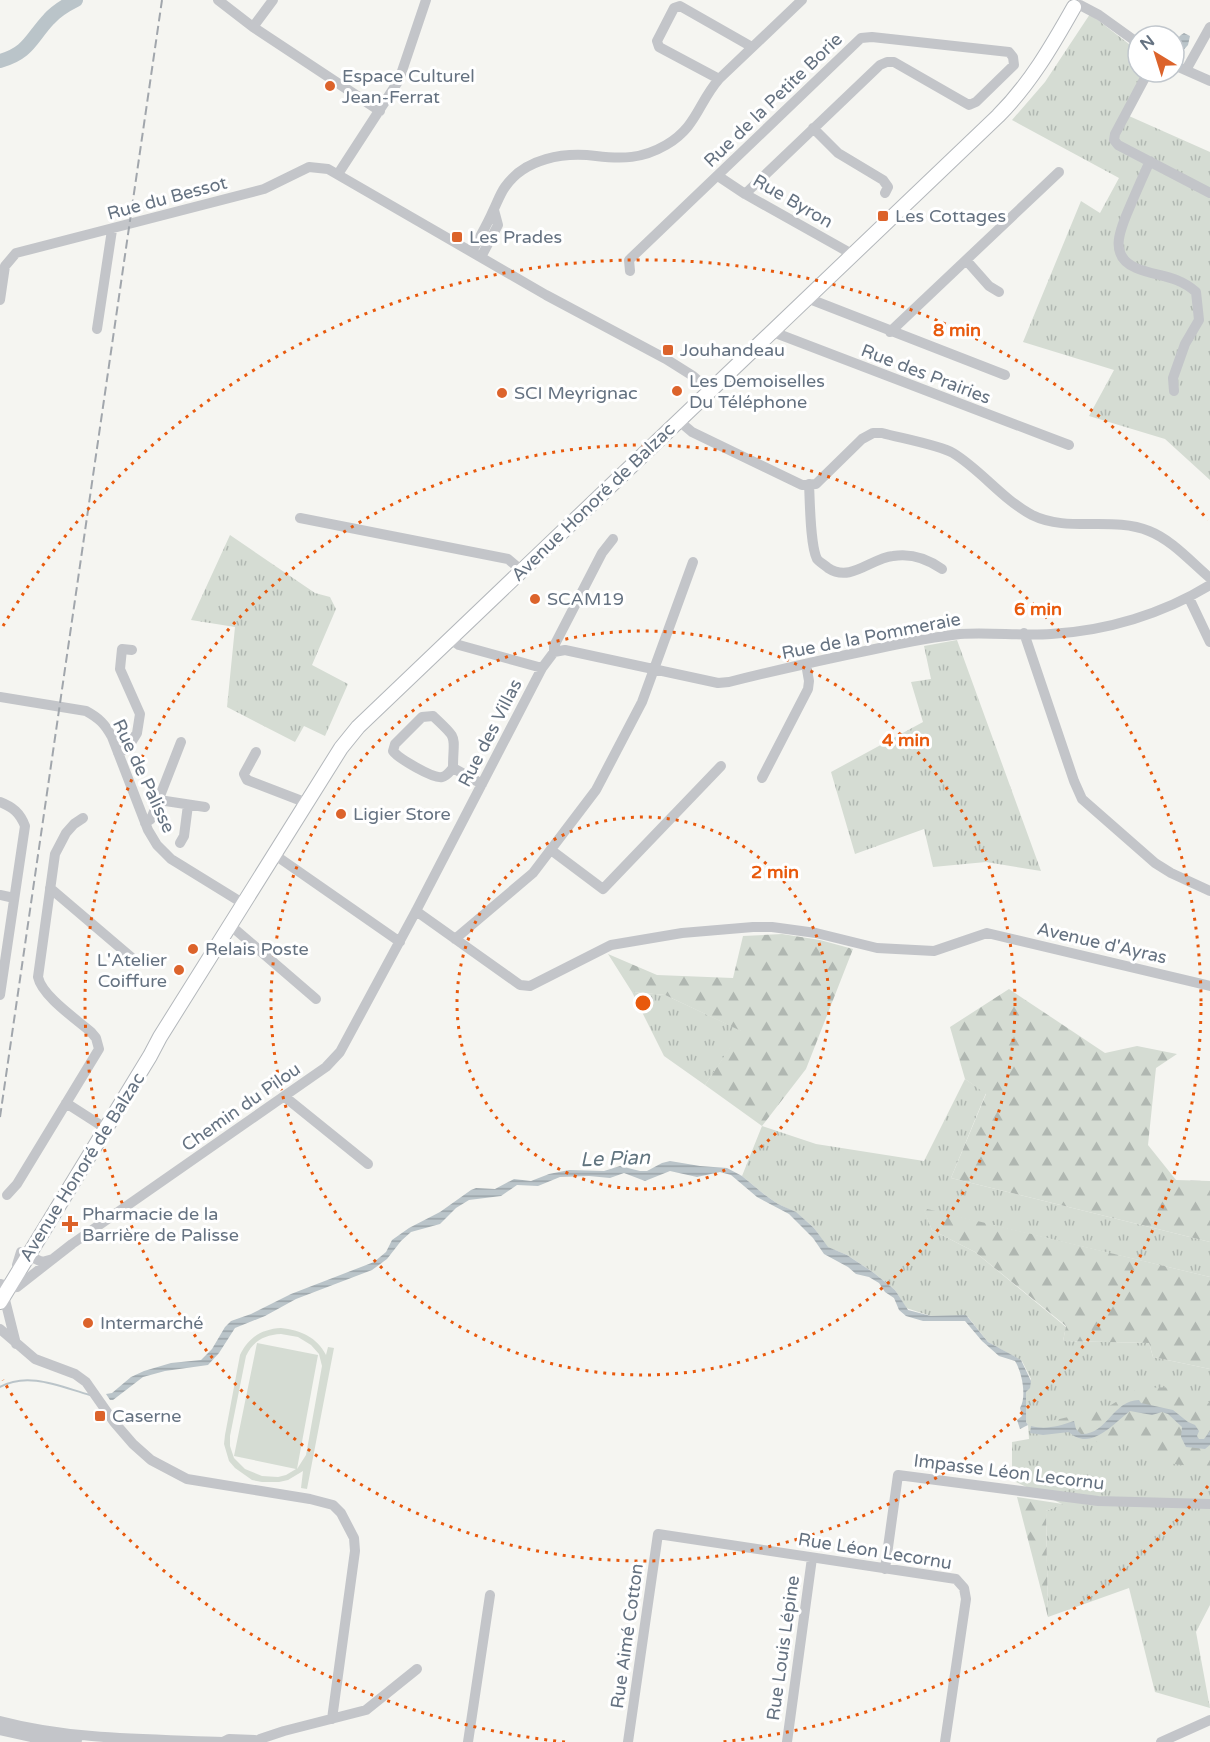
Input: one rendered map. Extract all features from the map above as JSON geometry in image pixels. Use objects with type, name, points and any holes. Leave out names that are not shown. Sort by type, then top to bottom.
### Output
[{"type":"main road","name":"Avenue Honoré de Balzac","points":[[2,1291],[144,1055],[160,1037],[341,748],[358,727],[1011,104],[1043,61],[1076,3]]},
{"type":"main road","name":"Avenue Honoré de Balzac","points":[[2,1291],[19,1269],[24,1254]]},
{"type":"street","points":[[218,0],[254,27],[381,111]]},
{"type":"street","points":[[254,27],[272,0]]},
{"type":"street","points":[[338,174],[399,80],[426,0]]},
{"type":"street","points":[[476,254],[498,225],[494,210],[506,185],[522,171],[543,159],[566,154],[615,159],[635,158],[668,144],[686,131],[719,79],[802,0]]},
{"type":"street","points":[[1076,3],[1099,15],[1126,34]]},
{"type":"street","points":[[719,79],[659,46],[657,41],[674,8],[680,6],[752,47]]},
{"type":"street","points":[[1210,27],[1186,70],[1210,81]]},
{"type":"street","name":"Rue de la Petite Borie","points":[[630,271],[629,260],[861,38],[872,37],[1009,52],[1013,57],[1014,65],[976,102],[969,105],[894,62],[887,62],[880,65],[813,128]]},
{"type":"street","points":[[1142,84],[1114,140],[1118,145],[1210,194]]},
{"type":"street","points":[[745,194],[813,128],[838,153],[883,180],[888,187],[885,193]]},
{"type":"street","points":[[1150,161],[1119,232],[1118,246],[1122,258],[1135,267],[1185,283],[1196,292],[1199,320],[1185,344],[1173,378],[1174,391]]},
{"type":"street","name":"Rue du Bessot","points":[[3,265],[16,253],[264,189],[309,167],[328,170],[546,295],[666,359],[693,376],[710,391]]},
{"type":"street","points":[[890,332],[1059,172]]},
{"type":"street","name":"Rue Byron","points":[[718,176],[745,194],[852,254]]},
{"type":"street","points":[[97,329],[112,230]]},
{"type":"street","points":[[966,260],[989,286],[999,292]]},
{"type":"street","points":[[0,300],[3,265]]},
{"type":"street","points":[[807,298],[1005,375]]},
{"type":"street","points":[[1199,320],[1210,328]]},
{"type":"street","name":"Rue des Prairies","points":[[772,332],[1069,445]]},
{"type":"street","points":[[678,421],[692,432],[802,485],[816,484],[862,439],[873,433],[882,433],[950,452],[1013,503],[1033,516],[1055,522],[1123,525],[1147,530],[1164,538],[1210,578]]},
{"type":"street","points":[[809,484],[814,547],[818,560],[831,570],[845,574],[892,556],[911,555],[931,561],[942,569]]},
{"type":"street","points":[[300,518],[508,559],[521,570]]},
{"type":"street","points":[[450,639],[459,645],[542,668],[554,652],[554,646],[602,553],[613,539]]},
{"type":"street","points":[[416,911],[455,939],[533,873],[596,790],[642,702],[693,562]]},
{"type":"street","name":"Rue de la Pommeraie","points":[[554,652],[565,650],[718,683],[806,663],[959,634],[1050,634],[1088,629],[1138,618],[1189,598],[1210,585]]},
{"type":"street","points":[[1189,598],[1210,642]]},
{"type":"street","points":[[1024,633],[1082,799],[1155,863],[1210,891]]},
{"type":"street","points":[[118,753],[127,748],[137,733],[140,714],[120,669],[122,649],[132,650]]},
{"type":"street","points":[[762,778],[808,689],[806,663]]},
{"type":"street","name":"Rue des Villas","points":[[400,942],[542,668]]},
{"type":"street","name":"Rue de Palisse","points":[[0,697],[86,711],[98,717],[106,726],[145,823],[157,845],[171,860],[244,904]]},
{"type":"street","points":[[433,716],[452,734],[455,740],[453,768],[444,777],[436,777],[397,757],[393,750],[395,744],[423,717],[433,716]]},
{"type":"street","points":[[145,823],[151,819],[181,742]]},
{"type":"street","points":[[256,752],[244,774],[247,780],[307,803]]},
{"type":"street","points":[[551,850],[603,889],[721,766]]},
{"type":"street","points":[[453,768],[482,784]]},
{"type":"street","points":[[159,800],[205,807]]},
{"type":"street","points":[[0,802],[12,807],[21,815],[25,826],[0,995]]},
{"type":"street","points":[[180,843],[184,836],[188,805]]},
{"type":"street","points":[[7,1195],[97,1054],[98,1043],[91,1032],[47,994],[39,982],[56,854],[61,841],[74,824],[82,819]]},
{"type":"street","points":[[275,855],[400,942]]},
{"type":"street","points":[[50,888],[130,957]]},
{"type":"street","points":[[0,895],[14,898]]},
{"type":"street","points":[[230,925],[316,999]]},
{"type":"street","name":"Avenue d'Ayras","points":[[455,939],[520,985],[530,986],[611,945],[682,933],[772,927],[816,933],[877,948],[934,951],[987,933],[1210,986]]},
{"type":"street","name":"Chemin du Pilou","points":[[2,1291],[17,1287],[56,1257],[326,1067],[340,1052],[400,942]]},
{"type":"street","points":[[285,1096],[368,1164]]},
{"type":"street","points":[[66,1103],[102,1126]]},
{"type":"street","points":[[24,1254],[42,1262],[56,1257]]},
{"type":"street","points":[[19,1269],[27,1273],[37,1272]]},
{"type":"street","points":[[2,1291],[16,1344]]},
{"type":"street","points":[[0,1329],[35,1359],[75,1374],[92,1388],[99,1402],[133,1444],[165,1469],[187,1479],[310,1499],[333,1505],[341,1513],[354,1538],[355,1551],[332,1719]]},
{"type":"street","name":"Impasse Léon Lecornu","points":[[885,1569],[898,1475],[1098,1501],[1210,1504]]},
{"type":"street","name":"Rue Léon Lecornu","points":[[658,1534],[956,1579],[964,1588],[966,1599],[945,1742]]},
{"type":"street","name":"Rue Aimé Cotton","points":[[628,1742],[658,1534]]},
{"type":"street","name":"Rue Louis Lépine","points":[[787,1742],[812,1558]]},
{"type":"street","points":[[468,1742],[490,1594]]},
{"type":"street","points":[[7,1724],[41,1731],[128,1738],[258,1741],[284,1731],[366,1710],[417,1669]]},
{"type":"street","points":[[7,1724],[22,1739]]},
{"type":"street","points":[[1161,1742],[1208,1724]]},
{"type":"street","points":[[0,1730],[22,1739],[94,1741],[128,1738]]},
{"type":"street","points":[[275,1742],[284,1731]]},
{"type":"street","points":[[22,1739],[32,1733],[84,1738],[95,1735]]},
{"type":"green space","points":[[1090,14],[1126,42],[1126,84],[1145,84],[1129,116],[1210,152],[1210,480],[1165,439],[1089,416],[1114,370],[1023,342],[1081,201],[1100,213],[1119,178],[1012,120],[1045,82]]},
{"type":"green space","points":[[230,535],[315,593],[330,597],[336,609],[312,665],[348,684],[325,736],[304,726],[295,742],[227,707],[235,627],[191,620]]},
{"type":"green space","points":[[957,640],[1041,871],[986,862],[933,867],[924,829],[855,854],[831,772],[923,722],[911,682],[931,679],[924,646]]},
{"type":"green space","points":[[782,934],[820,940],[853,949],[806,1069],[762,1126],[705,1085],[741,1031],[665,995],[632,992],[608,954],[657,975],[733,978],[743,936]]},
{"type":"green space","points":[[1009,989],[1105,1053],[1137,1046],[1177,1054],[1156,1068],[1148,1145],[1176,1180],[1210,1181],[1210,1242],[951,1178],[986,1094],[965,1079],[950,1027]]},
{"type":"green space","points":[[632,992],[665,995],[742,1031],[705,1085],[664,1056]]},
{"type":"green space","points":[[965,1079],[986,1093],[951,1178],[1210,1242],[1210,1277],[924,1209],[932,1230],[975,1252],[1066,1327],[1063,1341],[1149,1343],[1153,1357],[1210,1369],[1210,1605],[1196,1632],[1210,1708],[1155,1692],[1129,1588],[1048,1617],[1046,1511],[1062,1504],[1012,1480],[1012,1442],[1029,1439],[1026,1422],[1026,1392],[1031,1379],[1022,1361],[988,1342],[968,1317],[931,1316],[906,1308],[895,1290],[874,1273],[847,1255],[827,1247],[814,1228],[804,1219],[765,1195],[742,1176],[762,1126],[816,1144],[924,1161]]},
{"type":"green space","points":[[923,1208],[1210,1277],[1210,1369],[1153,1357],[1149,1343],[1063,1341],[1066,1326],[975,1252],[932,1230]]},
{"type":"green space","points":[[274,1329],[288,1329],[313,1339],[326,1355],[328,1347],[334,1348],[307,1489],[301,1488],[303,1471],[288,1480],[279,1482],[252,1480],[229,1461],[224,1444],[240,1355],[257,1335]],"holes":[[[281,1334],[298,1337],[311,1345],[319,1354],[322,1366],[306,1455],[297,1469],[318,1355],[257,1343],[234,1456],[296,1469],[278,1477],[262,1476],[245,1469],[234,1458],[230,1446],[246,1356],[252,1346],[264,1337]]]},
{"type":"green space","points":[[1179,1387],[1210,1404],[1210,1469],[1153,1461],[1127,1435],[1109,1447],[1047,1422],[1106,1408],[1139,1388]]},
{"type":"green space","points":[[1017,1497],[1063,1504],[1046,1511],[1048,1617]]},
{"type":"shaded area","points":[[1186,34],[1190,36],[1186,47]]},
{"type":"shaded area","points":[[670,1161],[727,1168],[742,1176],[778,1204],[796,1212],[814,1228],[828,1247],[847,1255],[874,1273],[895,1290],[908,1310],[931,1316],[966,1315],[988,1342],[1021,1360],[1031,1381],[1030,1388],[1026,1392],[1026,1422],[1028,1425],[1020,1429],[1017,1420],[1022,1416],[1020,1408],[1023,1391],[1022,1378],[1015,1361],[999,1356],[965,1321],[923,1321],[906,1316],[899,1310],[894,1298],[885,1292],[879,1283],[869,1277],[856,1274],[824,1254],[813,1238],[789,1214],[757,1197],[731,1175],[720,1172],[697,1177],[670,1171],[645,1181],[624,1173],[610,1178],[560,1177],[538,1186],[517,1185],[501,1196],[469,1200],[456,1208],[440,1224],[411,1232],[387,1259],[372,1270],[296,1299],[265,1316],[235,1328],[219,1353],[208,1365],[165,1371],[143,1377],[113,1400],[110,1400],[106,1394],[112,1393],[131,1377],[144,1371],[171,1363],[201,1360],[212,1349],[231,1321],[251,1314],[291,1294],[374,1262],[386,1252],[392,1240],[440,1212],[471,1190],[495,1189],[514,1179],[531,1181],[569,1170],[604,1171],[620,1166],[647,1171]]},
{"type":"shaded area","points":[[1139,1400],[1141,1403],[1173,1410],[1195,1425],[1199,1431],[1197,1436],[1199,1439],[1204,1439],[1210,1431],[1210,1445],[1205,1449],[1186,1447],[1181,1437],[1182,1427],[1168,1414],[1162,1412],[1152,1415],[1130,1411],[1109,1429],[1093,1438],[1077,1437],[1069,1432],[1043,1435],[1030,1433],[1031,1426],[1058,1426],[1074,1421],[1076,1429],[1081,1434],[1090,1433],[1104,1424],[1123,1405]]},
{"type":"waterway","points":[[0,61],[24,49],[52,16],[76,0]]},
{"type":"waterway","name":"Le Pian","points":[[0,1387],[11,1382],[33,1380],[90,1395]]},
{"type":"railway","points":[[0,1117],[162,0]]},
{"type":"place","name":"Espace Culturel Jean-Ferrat","points":[[330,86]]},
{"type":"place","name":"Les Cottages","points":[[883,216]]},
{"type":"place","name":"Les Prades","points":[[457,237]]},
{"type":"place","name":"Jouhandeau","points":[[668,350]]},
{"type":"place","name":"Les Demoiselles Du Téléphone","points":[[677,391]]},
{"type":"place","name":"SCI Meyrignac","points":[[502,393]]},
{"type":"place","name":"SCAM19","points":[[535,599]]},
{"type":"place","name":"Ligier Store","points":[[341,814]]},
{"type":"place","name":"Relais Poste","points":[[193,949]]},
{"type":"place","name":"L'Atelier Coiffure","points":[[179,970]]},
{"type":"place","name":"Pharmacie de la Barrière de Palisse","points":[[70,1224]]},
{"type":"place","name":"Intermarché","points":[[88,1323]]},
{"type":"place","name":"Caserne","points":[[100,1416]]}]
